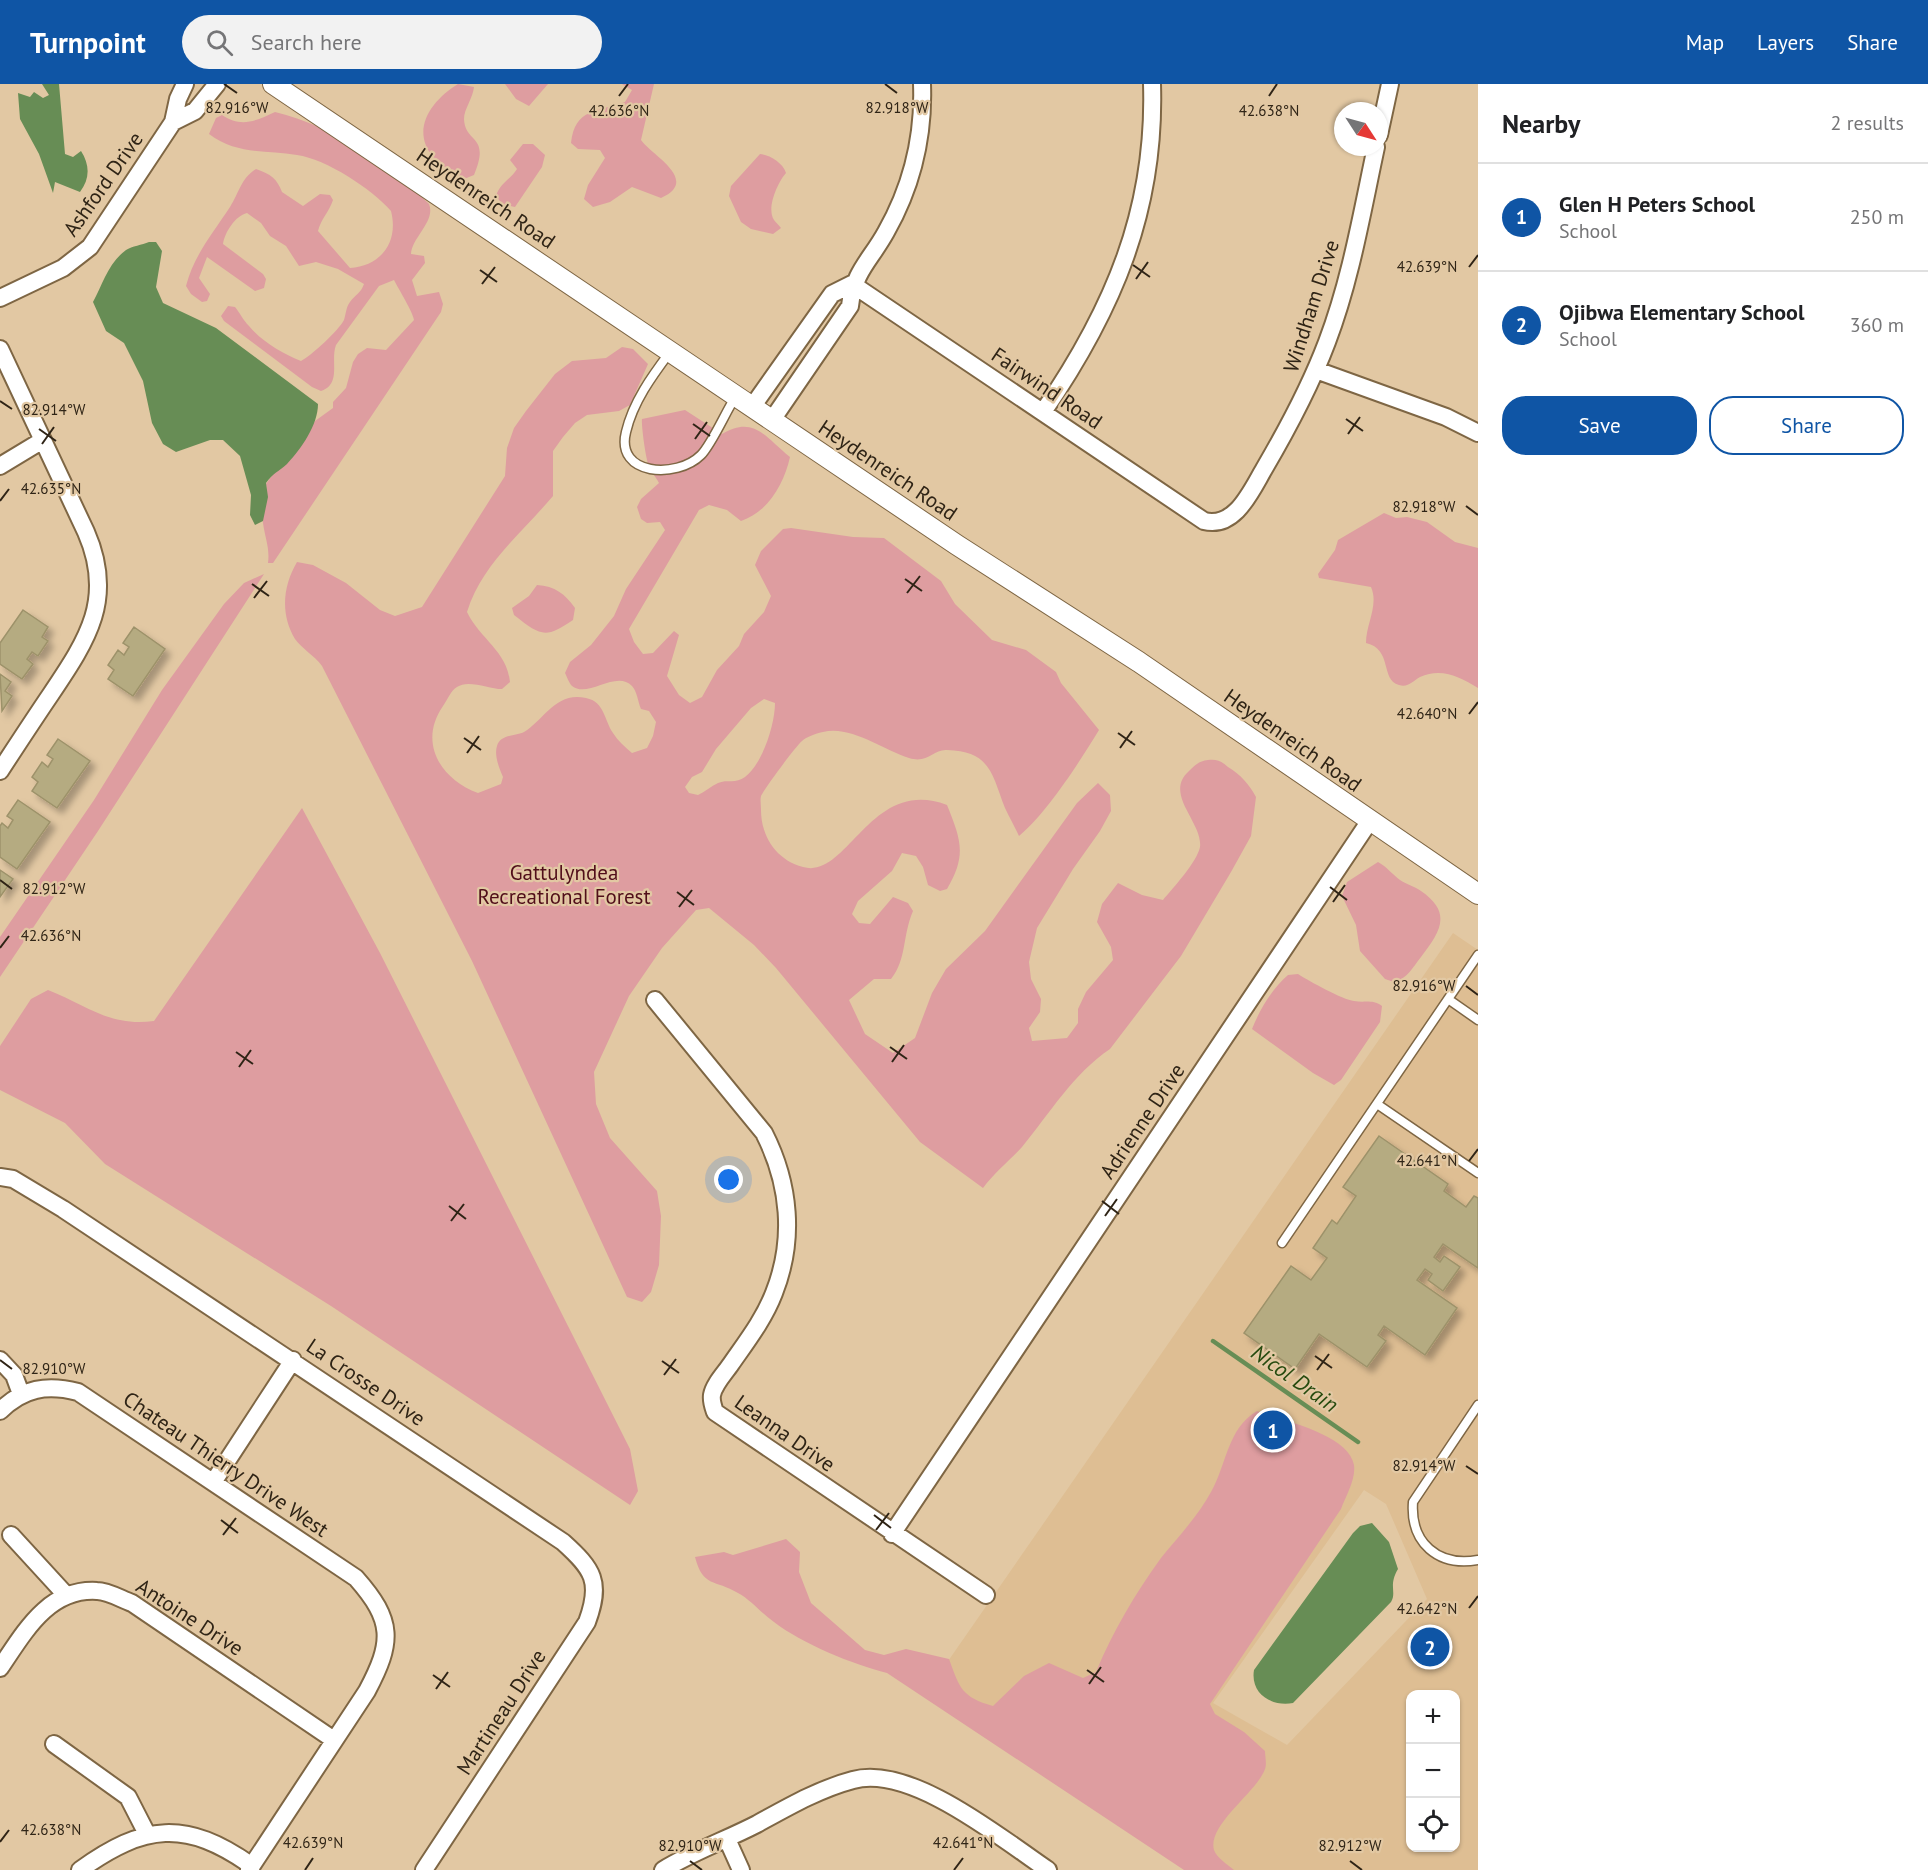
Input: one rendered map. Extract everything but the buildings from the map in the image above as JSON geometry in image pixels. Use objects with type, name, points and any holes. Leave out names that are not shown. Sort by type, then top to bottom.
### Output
[{"type":"street","name":"Ashford Drive","points":[[0,298],[63,268],[90,247],[174,122],[178,99],[185,84]]},
{"type":"street","name":"Ashford Drive","points":[[174,122],[195,111],[217,84]]},
{"type":"street","name":"Heydenreich Road","points":[[273,84],[957,545],[1139,662],[1369,822],[1478,894]]},
{"type":"street","points":[[772,420],[850,306],[852,284],[885,235],[905,193],[918,150],[922,84]]},
{"type":"street","points":[[1042,412],[1097,325],[1129,252],[1148,173],[1152,84]]},
{"type":"street","points":[[1386,102],[1390,84]]},
{"type":"street","name":"Windham Drive","points":[[1218,523],[1230,517],[1244,501],[1287,428],[1316,370],[1346,282],[1374,156]]},
{"type":"street","points":[[752,407],[832,294],[852,284]]},
{"type":"street","name":"Fairwind Road","points":[[852,284],[1204,521],[1218,523]]},
{"type":"street","points":[[0,348],[93,547],[99,578],[96,611],[75,658],[0,771]]},
{"type":"street","points":[[1316,370],[1446,417],[1478,433]]},
{"type":"street","points":[[0,466],[43,440]]},
{"type":"street","name":"Adrienne Drive","points":[[892,1534],[1369,822]]},
{"type":"street","name":"Leanna Drive","points":[[655,1000],[764,1133],[776,1159],[784,1191],[787,1244],[781,1275],[774,1295],[753,1334],[715,1386],[712,1404],[715,1412],[892,1534],[986,1595]]},
{"type":"street","name":"La Crosse Drive","points":[[0,1177],[13,1179],[31,1188],[293,1360],[563,1542],[585,1561],[591,1572]]},
{"type":"street","points":[[0,1360],[14,1375],[21,1394],[0,1411]]},
{"type":"street","points":[[214,1480],[293,1360]]},
{"type":"street","name":"Chateau Thierry Drive West","points":[[21,1394],[45,1386],[78,1392],[214,1480],[356,1578],[370,1594],[385,1619],[384,1652],[367,1692],[334,1740]]},
{"type":"street","points":[[0,1668],[39,1614],[66,1594],[11,1535]]},
{"type":"street","name":"Martineau Drive","points":[[424,1870],[588,1622],[595,1589],[591,1572]]},
{"type":"street","name":"Antoine Drive","points":[[66,1594],[98,1591],[132,1603],[334,1740]]},
{"type":"street","points":[[80,1870],[112,1849],[147,1834],[198,1838],[219,1845],[251,1868],[334,1740]]},
{"type":"street","points":[[54,1744],[128,1797],[147,1834]]},
{"type":"street","points":[[663,1870],[808,1797],[855,1779],[889,1780],[928,1792],[967,1814],[1047,1870]]},
{"type":"street","points":[[727,1839],[741,1870]]},
{"type":"lane","points":[[670,351],[647,384],[625,434],[628,452],[635,462],[648,470],[667,472],[682,469],[702,455],[736,396]]},
{"type":"lane","points":[[1282,1243],[1478,955]]},
{"type":"lane","points":[[1448,999],[1478,1020]]},
{"type":"lane","points":[[1377,1104],[1478,1173]]},
{"type":"lane","points":[[1478,1405],[1413,1502],[1412,1517],[1422,1543],[1432,1552],[1463,1563],[1478,1560]]},
{"type":"shaded area","points":[[42,84],[59,84],[65,154],[73,157],[81,151],[86,161],[87,177],[80,192],[55,182],[53,193],[39,154],[20,119],[18,93],[30,97],[34,92],[43,98],[49,95]]},
{"type":"shaded area","points":[[156,242],[162,251],[156,287],[163,303],[216,328],[318,404],[312,428],[303,444],[287,464],[266,483],[268,497],[263,521],[255,525],[250,515],[251,495],[240,456],[223,440],[210,440],[176,452],[163,444],[152,423],[143,381],[124,343],[106,331],[93,302],[110,267],[120,255],[128,249]]},
{"type":"shaded area","points":[[1453,933],[1478,950],[1478,1870],[1194,1870],[928,1690]],"holes":[[[1364,1490],[1386,1504],[1427,1599],[1287,1745],[1213,1703]]]},
{"type":"shaded area","points":[[1372,1523],[1389,1542],[1398,1569],[1391,1602],[1293,1703],[1270,1701],[1255,1686],[1254,1670],[1353,1533],[1360,1526]]},
{"type":"green space","points":[[458,84],[474,87],[464,119],[465,127],[479,146],[480,152],[474,175],[464,179],[433,157],[426,146],[424,136],[427,116],[440,98]]},
{"type":"green space","points":[[505,84],[548,84],[529,106],[516,99]]},
{"type":"green space","points":[[622,84],[654,84],[641,140],[670,168],[676,183],[672,191],[661,198],[632,187],[610,202],[593,207],[584,199],[588,185],[605,158],[600,150],[578,149],[571,143],[573,132],[582,117],[625,102],[632,90]]},
{"type":"green space","points":[[275,112],[297,118],[339,136],[377,160],[429,204],[427,223],[415,241],[411,254],[424,256],[425,263],[412,280],[417,296],[439,292],[443,304],[441,312],[273,563],[268,563],[268,548],[263,523],[266,484],[275,471],[291,459],[315,421],[333,408],[333,402],[346,388],[353,362],[358,354],[367,348],[386,350],[414,320],[394,280],[379,286],[336,345],[331,383],[321,391],[312,387],[224,321],[221,316],[228,306],[235,307],[247,324],[266,342],[301,361],[341,324],[349,304],[364,284],[338,269],[316,262],[299,266],[286,246],[270,236],[261,223],[247,213],[238,217],[231,225],[223,244],[263,274],[266,279],[264,288],[255,291],[207,257],[199,278],[210,294],[207,301],[202,302],[191,294],[186,286],[199,254],[244,181],[256,169],[273,178],[282,192],[303,206],[320,194],[330,195],[333,200],[318,231],[350,268],[371,263],[379,257],[390,242],[393,222],[391,211],[383,202],[348,176],[309,158],[241,149],[209,134],[216,118],[222,115],[236,121],[248,122]]},
{"type":"green space","points":[[523,144],[533,144],[545,155],[542,167],[515,207],[502,204],[496,196],[517,169],[510,160]]},
{"type":"green space","points":[[760,154],[776,160],[786,173],[772,202],[772,215],[781,228],[773,234],[751,229],[741,222],[729,196],[731,186]]},
{"type":"green space","name":"Gattulyndea Recreational Forest","points":[[622,347],[633,349],[648,364],[630,405],[619,411],[587,415],[575,423],[563,437],[553,451],[553,496],[492,564],[482,579],[467,612],[499,653],[508,671],[510,682],[502,689],[473,684],[462,685],[455,688],[443,706],[436,720],[433,746],[437,758],[453,779],[478,793],[501,784],[503,777],[496,753],[499,742],[505,737],[524,732],[558,703],[576,697],[592,700],[601,707],[615,736],[629,751],[632,753],[647,748],[656,722],[649,711],[641,709],[632,686],[618,681],[579,689],[571,685],[565,673],[570,662],[591,645],[614,616],[626,589],[665,530],[660,522],[647,523],[641,519],[637,507],[641,499],[659,483],[648,463],[642,419],[685,410],[722,434],[743,427],[759,431],[790,457],[779,487],[767,504],[751,517],[741,521],[727,510],[709,505],[699,510],[629,629],[634,642],[643,654],[653,653],[674,631],[679,635],[667,676],[679,695],[690,703],[702,697],[717,670],[739,646],[744,634],[764,612],[771,596],[755,565],[761,551],[783,529],[791,528],[853,537],[884,538],[941,581],[955,604],[992,640],[1026,650],[1056,672],[1061,683],[1099,730],[1052,801],[1019,836],[1005,808],[993,775],[981,760],[973,755],[962,751],[942,750],[926,758],[909,758],[845,732],[823,732],[802,741],[761,796],[762,820],[767,838],[785,859],[803,867],[819,867],[834,859],[879,815],[898,804],[921,800],[947,805],[960,847],[957,866],[947,889],[940,891],[928,885],[923,867],[916,856],[902,853],[892,871],[858,901],[852,914],[859,923],[870,924],[893,897],[908,903],[913,911],[900,964],[891,979],[874,979],[849,1000],[865,1034],[893,1053],[915,1038],[932,993],[946,969],[985,931],[1077,803],[1098,783],[1110,795],[1111,811],[1037,928],[1029,962],[1031,979],[1041,999],[1040,1012],[1029,1028],[1032,1041],[1067,1038],[1078,1023],[1078,1009],[1086,992],[1113,960],[1111,947],[1097,922],[1102,904],[1118,883],[1142,895],[1163,900],[1194,860],[1200,847],[1199,838],[1180,789],[1182,780],[1189,771],[1202,761],[1219,761],[1241,777],[1256,797],[1251,836],[1181,956],[1110,1049],[1073,1082],[1022,1147],[983,1188],[920,1142],[776,968],[754,945],[709,908],[696,910],[662,948],[629,996],[594,1072],[596,1104],[610,1138],[657,1191],[661,1216],[659,1265],[651,1292],[642,1302],[627,1297],[472,961],[322,666],[295,639],[285,610],[286,590],[297,562],[313,565],[346,583],[380,610],[395,616],[422,607],[505,476],[507,448],[514,428],[526,411],[555,374],[572,361],[606,358]],"holes":[[[764,699],[775,703],[767,743],[751,771],[742,779],[718,783],[698,795],[689,793],[685,787],[692,777],[702,772],[716,749],[751,708]]]},
{"type":"green space","points":[[1384,513],[1396,518],[1407,517],[1427,522],[1455,542],[1478,548],[1478,688],[1458,677],[1443,673],[1428,674],[1405,686],[1393,682],[1380,651],[1366,643],[1374,601],[1371,587],[1319,578],[1318,574],[1335,550],[1338,540]]},
{"type":"green space","points":[[264,574],[98,831],[0,977],[0,937],[94,800],[162,690],[224,604],[244,583]]},
{"type":"green space","points":[[537,585],[554,589],[567,599],[575,608],[573,620],[556,630],[543,632],[537,631],[514,615],[512,608],[529,596]]},
{"type":"green space","points":[[302,808],[380,953],[630,1449],[638,1491],[630,1505],[331,1306],[105,1164],[65,1123],[0,1090],[0,1046],[31,999],[48,990],[111,1018],[138,1022],[154,1021]]},
{"type":"green space","points":[[1378,862],[1400,880],[1431,899],[1440,915],[1438,931],[1428,948],[1406,975],[1394,982],[1385,979],[1360,951],[1356,925],[1342,896],[1347,882]]},
{"type":"green space","points":[[1298,974],[1342,997],[1382,1006],[1380,1022],[1341,1080],[1334,1085],[1313,1073],[1252,1029],[1263,1007],[1277,987],[1288,975]]},
{"type":"green space","points":[[1257,1411],[1313,1430],[1340,1445],[1349,1454],[1354,1465],[1354,1476],[1341,1509],[1210,1704],[1215,1714],[1244,1732],[1265,1751],[1266,1767],[1260,1778],[1225,1819],[1214,1840],[1215,1853],[1234,1870],[1184,1870],[887,1673],[859,1665],[828,1652],[785,1630],[743,1596],[706,1578],[698,1567],[695,1557],[724,1552],[733,1555],[786,1539],[800,1552],[799,1572],[811,1603],[865,1650],[884,1655],[906,1649],[949,1659],[963,1690],[975,1699],[993,1706],[1024,1676],[1049,1663],[1083,1678],[1096,1672],[1117,1627],[1142,1585],[1206,1501],[1239,1427]]},
{"type":"waterway","name":"Nicol Drain","points":[[1213,1341],[1358,1442]]},
{"type":"place","name":"Glen H Peters School","points":[[1273,1430]]},
{"type":"place","name":"Ojibwa Elementary School","points":[[1430,1647]]}]
